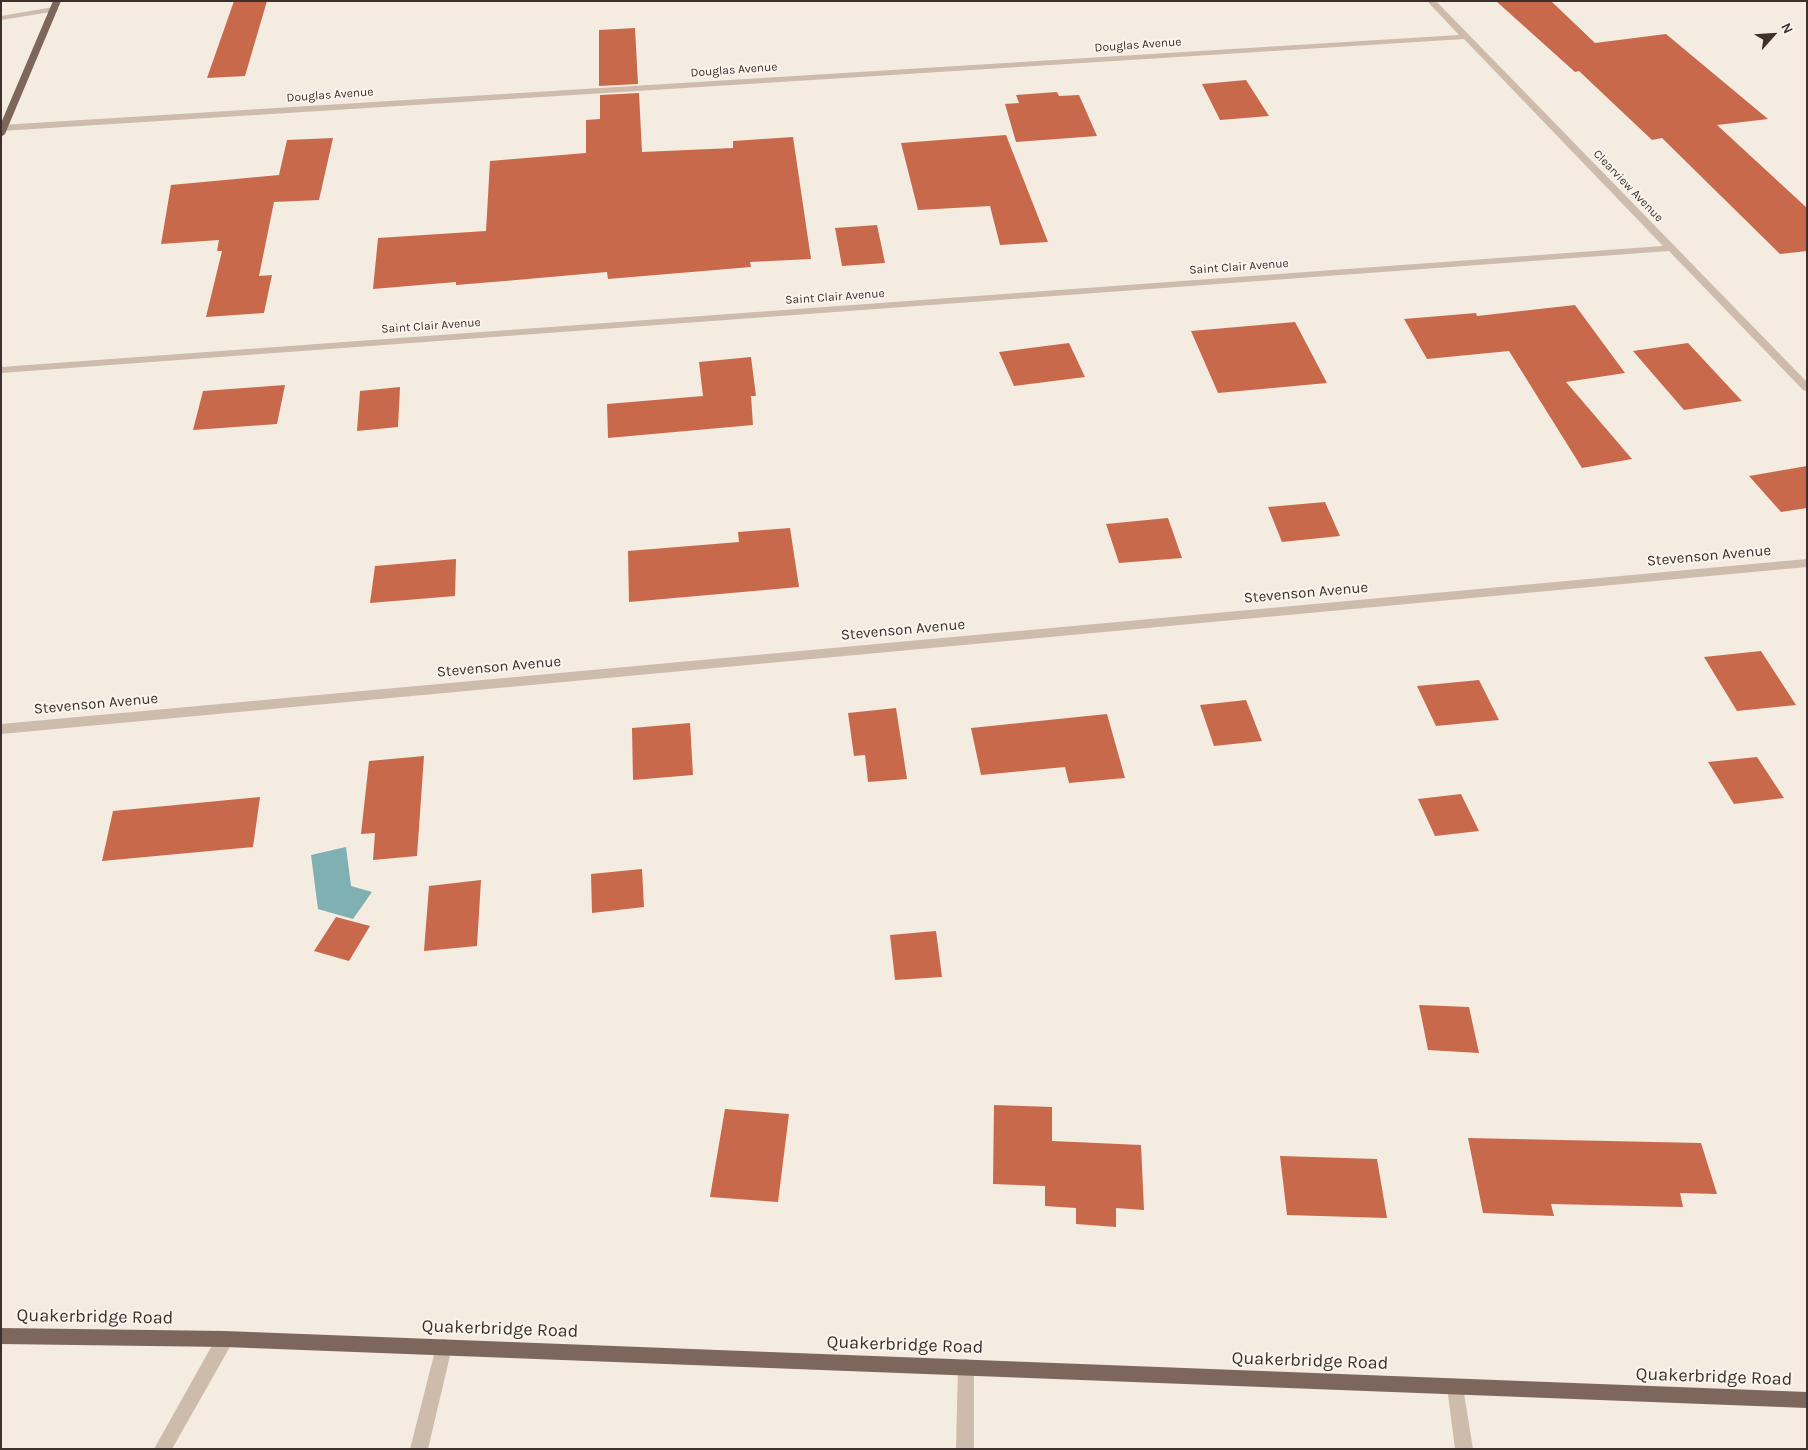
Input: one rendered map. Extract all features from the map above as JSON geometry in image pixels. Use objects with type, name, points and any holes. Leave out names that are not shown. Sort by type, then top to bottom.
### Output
[{"type":"main road","points":[[2,130],[56,5]]},
{"type":"main road","name":"Quakerbridge Road","points":[[1,1336],[225,1339],[1807,1400]]},
{"type":"street","name":"Clearview Avenue","points":[[1430,1],[1807,388]]},
{"type":"street","points":[[1,18],[56,5]]},
{"type":"street","name":"Douglas Avenue","points":[[2,130],[1465,37]]},
{"type":"street","name":"Saint Clair Avenue","points":[[1,370],[1670,248]]},
{"type":"street","name":"Stevenson Avenue","points":[[1,730],[1807,563]]},
{"type":"street","points":[[162,1449],[225,1339]]},
{"type":"street","points":[[419,1449],[444,1347]]},
{"type":"street","points":[[965,1449],[966,1367]]},
{"type":"street","points":[[1455,1387],[1464,1449]]},
{"type":"water","points":[[346,847],[351,886],[372,892],[353,919],[318,909],[311,855]]},
{"type":"building","points":[[234,1],[267,1],[245,76],[207,78]]},
{"type":"building","points":[[1496,1],[1551,1],[1595,43],[1666,34],[1768,119],[1717,125],[1807,208],[1807,251],[1780,254],[1662,138],[1652,140],[1579,71],[1575,72]]},
{"type":"building","points":[[635,28],[638,84],[599,86],[599,30]]},
{"type":"building","points":[[1246,80],[1269,116],[1220,120],[1202,84]]},
{"type":"building","points":[[1057,92],[1059,96],[1079,95],[1097,136],[1016,142],[1005,104],[1019,103],[1016,95]]},
{"type":"building","points":[[639,93],[642,152],[733,148],[733,141],[793,137],[811,259],[750,262],[751,267],[608,279],[607,272],[456,285],[456,282],[373,289],[378,238],[486,231],[490,161],[586,153],[586,120],[600,119],[600,95]]},
{"type":"building","points":[[1006,135],[1048,242],[1000,245],[990,206],[918,210],[901,143]]},
{"type":"building","points":[[333,138],[319,200],[274,202],[259,276],[272,275],[264,313],[206,317],[222,251],[217,251],[219,240],[161,244],[171,185],[279,175],[287,140]]},
{"type":"building","points":[[877,225],[885,263],[842,266],[835,228]]},
{"type":"building","points":[[1575,305],[1625,373],[1566,382],[1632,459],[1582,468],[1509,351],[1427,359],[1404,319],[1476,313],[1477,316]]},
{"type":"building","points":[[1295,322],[1327,383],[1218,393],[1191,331]]},
{"type":"building","points":[[1069,343],[1085,377],[1014,386],[999,352]]},
{"type":"building","points":[[1688,343],[1742,401],[1684,410],[1633,351]]},
{"type":"building","points":[[751,357],[756,396],[751,396],[753,425],[608,438],[607,404],[703,396],[699,362]]},
{"type":"building","points":[[285,385],[277,424],[193,430],[203,391]]},
{"type":"building","points":[[400,387],[398,427],[357,431],[360,391]]},
{"type":"building","points":[[1807,466],[1807,508],[1781,512],[1749,476]]},
{"type":"building","points":[[1325,502],[1340,536],[1282,542],[1268,507]]},
{"type":"building","points":[[1168,518],[1182,558],[1119,563],[1106,524]]},
{"type":"building","points":[[790,528],[799,587],[629,602],[628,551],[739,542],[738,532]]},
{"type":"building","points":[[456,559],[455,596],[370,603],[375,566]]},
{"type":"building","points":[[1761,651],[1796,705],[1737,711],[1704,657]]},
{"type":"building","points":[[1479,680],[1499,720],[1436,726],[1417,686]]},
{"type":"building","points":[[1246,700],[1262,741],[1214,746],[1200,705]]},
{"type":"building","points":[[896,708],[907,779],[868,782],[865,755],[854,756],[848,713]]},
{"type":"building","points":[[1107,714],[1125,778],[1069,783],[1065,767],[981,775],[971,728]]},
{"type":"building","points":[[690,723],[693,775],[633,780],[632,728]]},
{"type":"building","points":[[424,756],[417,856],[373,860],[375,833],[361,834],[369,761]]},
{"type":"building","points":[[1757,757],[1784,798],[1734,804],[1708,762]]},
{"type":"building","points":[[1461,794],[1479,831],[1435,836],[1418,799]]},
{"type":"building","points":[[260,797],[253,847],[102,861],[113,811]]},
{"type":"building","points":[[642,869],[644,907],[592,913],[591,874]]},
{"type":"building","points":[[481,880],[477,946],[424,951],[429,886]]},
{"type":"building","points":[[336,917],[370,926],[349,961],[314,951]]},
{"type":"building","points":[[936,931],[942,977],[895,980],[890,935]]},
{"type":"building","points":[[1419,1005],[1469,1007],[1479,1053],[1428,1050]]},
{"type":"building","points":[[994,1105],[1052,1107],[1052,1141],[1141,1145],[1144,1210],[1116,1208],[1116,1227],[1076,1224],[1076,1208],[1045,1206],[1045,1186],[993,1184]]},
{"type":"building","points":[[725,1109],[789,1114],[778,1202],[710,1197]]},
{"type":"building","points":[[1468,1138],[1701,1143],[1717,1194],[1680,1193],[1683,1207],[1551,1204],[1554,1216],[1483,1213]]},
{"type":"building","points":[[1280,1156],[1377,1159],[1387,1218],[1287,1215]]}]
